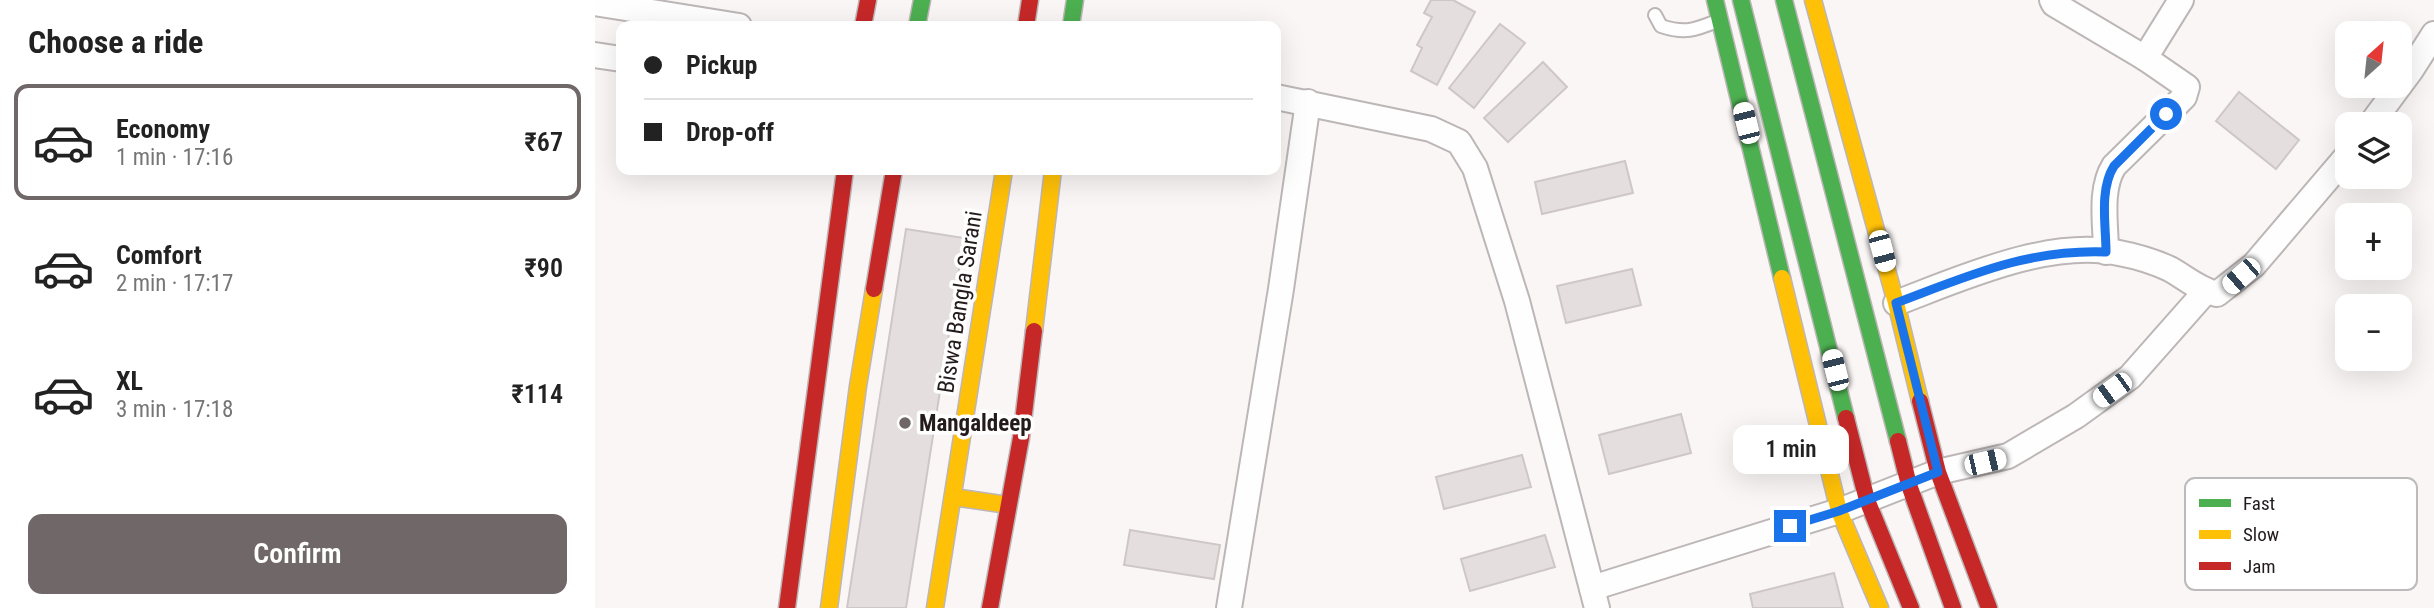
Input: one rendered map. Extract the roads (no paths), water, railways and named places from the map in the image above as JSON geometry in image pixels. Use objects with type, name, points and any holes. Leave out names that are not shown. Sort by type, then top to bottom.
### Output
[{"type":"main road","points":[[864,21],[868,0]]},
{"type":"main road","points":[[918,21],[922,0]]},
{"type":"main road","points":[[1027,21],[1030,0]]},
{"type":"main road","points":[[1072,21],[1075,0]]},
{"type":"main road","points":[[1715,0],[1839,511],[1880,608]]},
{"type":"main road","points":[[1741,0],[1867,500],[1911,608]]},
{"type":"main road","points":[[1784,0],[1909,485],[1953,608]]},
{"type":"main road","points":[[1813,0],[1896,303],[1938,472],[1989,608]]},
{"type":"main road","points":[[787,608],[844,175]]},
{"type":"main road","points":[[829,608],[858,386],[893,175]]},
{"type":"main road","name":"Biswa Bangla Sarani","points":[[935,608],[1003,175]]},
{"type":"main road","points":[[990,608],[1021,438],[1052,175]]},
{"type":"main road","points":[[953,497],[1008,505]]},
{"type":"street","points":[[2052,0],[2187,87],[2187,92],[2108,175],[2105,195],[2106,252]]},
{"type":"street","points":[[2145,58],[2181,0]]},
{"type":"street","points":[[595,3],[708,21]]},
{"type":"street","points":[[2380,112],[2434,34]]},
{"type":"street","points":[[595,55],[616,58]]},
{"type":"street","points":[[1281,98],[1431,129],[1459,142],[1475,168],[1517,301],[1595,598],[1839,511],[1938,472],[2008,456],[2076,416],[2130,377],[2206,291]]},
{"type":"street","points":[[1229,608],[1281,289],[1308,102]]},
{"type":"street","points":[[1896,303],[2006,262],[2074,251],[2117,252],[2169,269],[2206,291],[2217,294],[2254,265],[2335,170]]},
{"type":"lane","points":[[1655,15],[1661,26],[1691,31],[1721,19]]},
{"type":"place","name":"Mangaldeep","points":[[905,423]]}]
